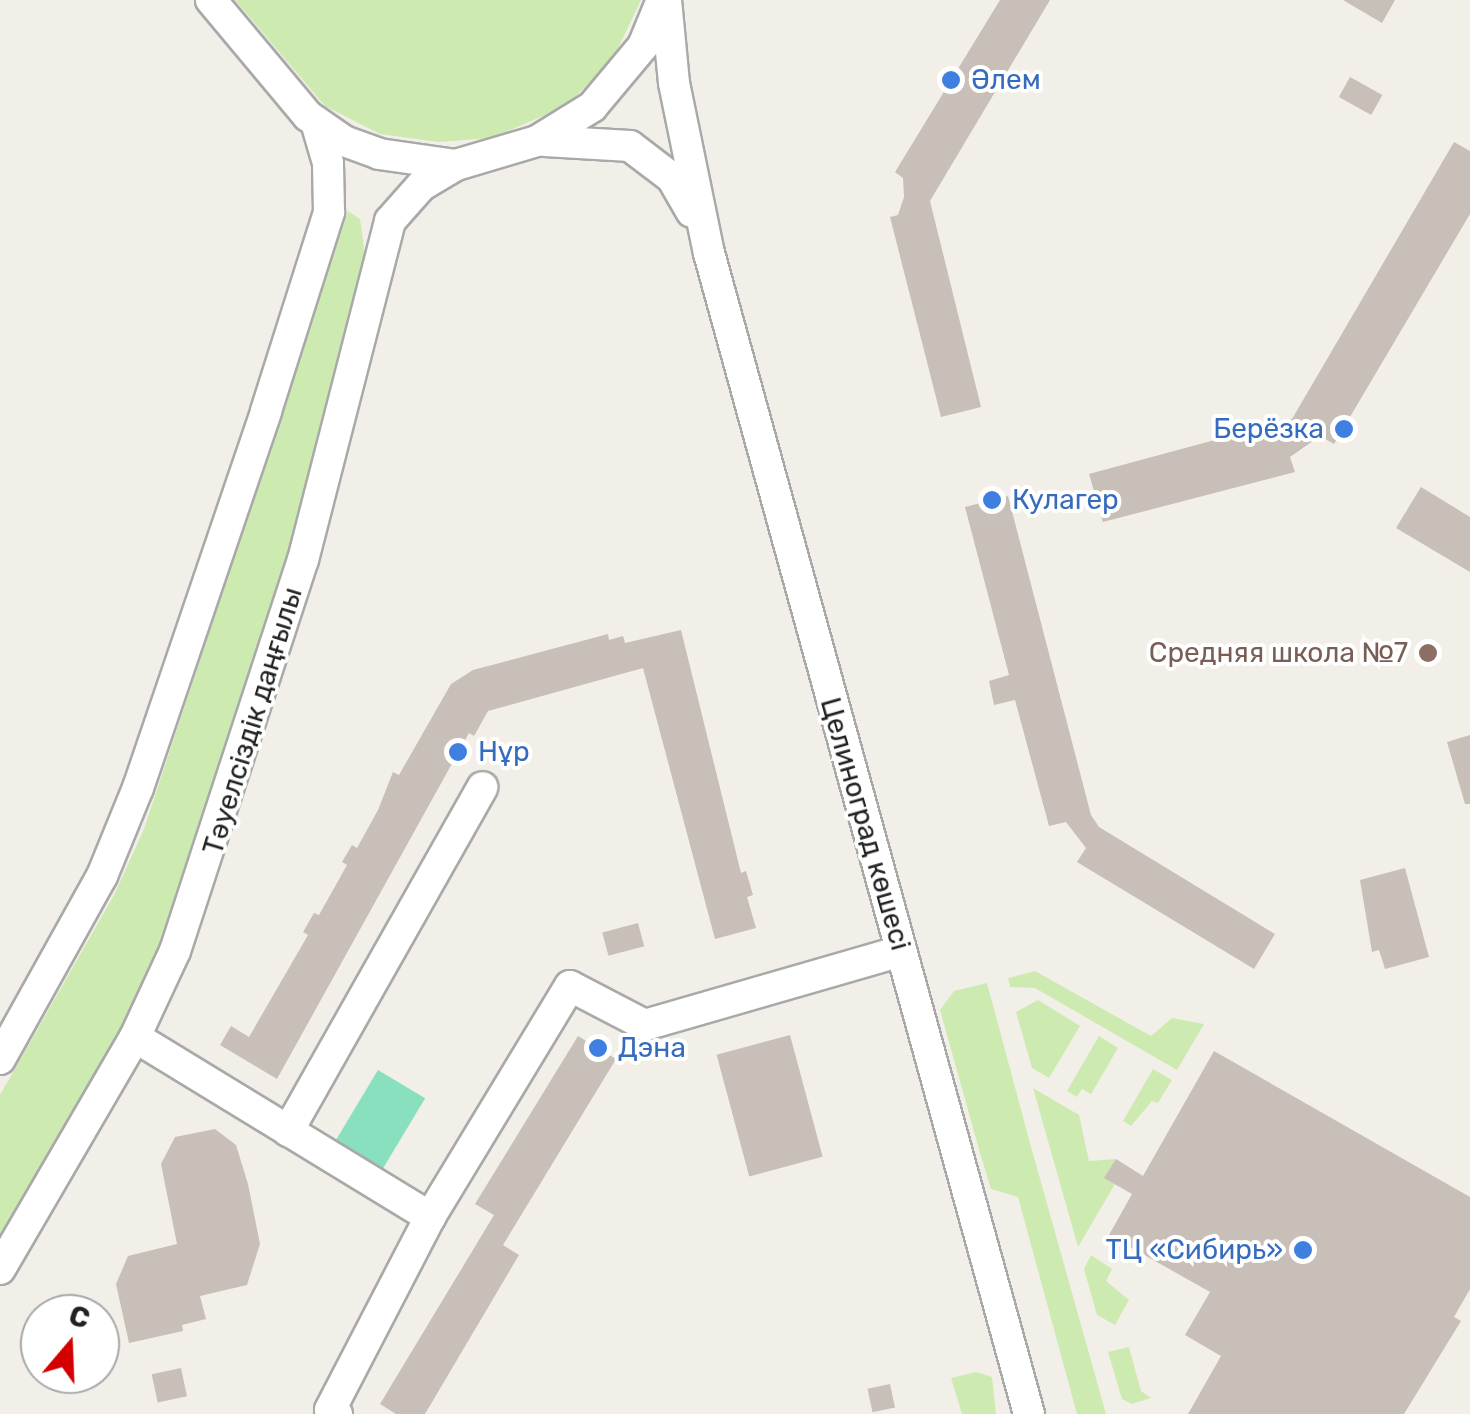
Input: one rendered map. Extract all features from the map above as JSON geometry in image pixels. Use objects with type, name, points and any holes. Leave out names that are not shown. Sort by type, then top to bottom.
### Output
[{"type":"street","points":[[537,141],[612,88],[644,46],[664,0]]},
{"type":"street","points":[[664,0],[674,83],[704,233]]},
{"type":"street","points":[[210,1],[316,122],[379,154],[456,164],[537,141],[630,146],[672,178],[704,233]]},
{"type":"street","points":[[0,1059],[102,876],[138,788],[266,410],[328,212],[328,163],[316,122]]},
{"type":"street","name":"Тәуелсіздік даңғылы","points":[[0,1269],[135,1036],[220,829],[308,543],[390,221],[420,186],[456,164]]},
{"type":"street","name":"Целиноград көшесі","points":[[704,233],[1028,1414]]},
{"type":"street","points":[[288,1131],[483,787]]},
{"type":"street","points":[[337,1414],[330,1410],[430,1217],[570,986],[645,1025],[901,952]]},
{"type":"street","points":[[135,1036],[430,1217]]},
{"type":"green space","points":[[235,0],[641,0],[613,59],[566,106],[492,138],[438,142],[380,134],[325,106]]},
{"type":"green space","points":[[348,211],[360,219],[365,255],[308,504],[194,871],[126,1027],[0,1238],[0,1095],[114,895],[144,829]]},
{"type":"green space","points":[[1035,971],[1151,1036],[1172,1018],[1204,1024],[1177,1070],[1035,988],[1010,987],[1008,978]]},
{"type":"green space","points":[[987,983],[1106,1414],[1077,1414],[1018,1197],[991,1189],[940,1010],[954,991]]},
{"type":"green space","points":[[1038,1000],[1080,1026],[1049,1078],[1032,1068],[1016,1012]]},
{"type":"green space","points":[[1099,1036],[1118,1048],[1091,1094],[1082,1089],[1077,1097],[1067,1091]]},
{"type":"green space","points":[[1153,1069],[1172,1080],[1158,1103],[1152,1101],[1131,1126],[1123,1121]]},
{"type":"green space","points":[[378,1070],[425,1098],[382,1170],[335,1142]]},
{"type":"green space","points":[[1033,1088],[1079,1115],[1089,1161],[1116,1159],[1105,1178],[1115,1184],[1078,1247]]},
{"type":"green space","points":[[1091,1255],[1112,1269],[1106,1281],[1129,1300],[1115,1325],[1097,1315],[1084,1269]]},
{"type":"green space","points":[[1129,1347],[1141,1391],[1151,1398],[1132,1404],[1122,1399],[1108,1352]]},
{"type":"green space","points":[[976,1372],[992,1377],[996,1414],[962,1414],[951,1378]]},
{"type":"building","points":[[1000,0],[1050,0],[930,201],[981,407],[941,417],[890,217],[898,215],[904,197],[903,178],[895,172]]},
{"type":"building","points":[[1343,0],[1395,0],[1382,23]]},
{"type":"building","points":[[1350,77],[1382,95],[1371,115],[1339,97]]},
{"type":"building","points":[[1454,142],[1470,151],[1470,214],[1334,444],[1320,436],[1290,457],[1295,472],[1103,522],[1089,474],[1292,419]]},
{"type":"building","points":[[1421,487],[1470,517],[1470,572],[1396,528]]},
{"type":"building","points":[[1008,496],[1091,815],[1099,827],[1275,934],[1254,969],[1077,862],[1086,848],[1066,822],[1049,826],[1015,700],[994,705],[989,681],[1009,675],[965,507]]},
{"type":"building","points":[[681,630],[741,873],[746,871],[753,895],[747,897],[756,928],[715,939],[643,668],[488,711],[474,736],[469,733],[277,1079],[220,1045],[231,1026],[249,1037],[308,935],[303,932],[314,913],[319,915],[347,865],[342,862],[352,845],[357,848],[378,810],[393,772],[399,775],[451,684],[473,670],[608,634],[609,640],[623,636],[625,643]]},
{"type":"building","points":[[1470,735],[1470,804],[1465,804],[1447,742]]},
{"type":"building","points":[[1405,868],[1429,957],[1385,969],[1379,950],[1372,952],[1360,880]]},
{"type":"building","points":[[638,923],[644,946],[608,956],[602,933]]},
{"type":"building","points":[[790,1035],[823,1157],[749,1176],[717,1055]]},
{"type":"building","points":[[578,1036],[616,1059],[503,1245],[519,1255],[425,1414],[396,1414],[380,1404],[494,1215],[475,1204]]},
{"type":"building","name":"ТЦ «Сибирь»","points":[[1214,1051],[1470,1197],[1470,1289],[1454,1317],[1461,1321],[1404,1414],[1188,1414],[1221,1356],[1185,1335],[1210,1292],[1109,1235],[1132,1194],[1104,1178],[1116,1159],[1143,1176]]},
{"type":"building","points":[[215,1129],[236,1145],[260,1244],[247,1285],[200,1296],[206,1319],[182,1325],[183,1331],[129,1343],[116,1284],[128,1256],[177,1244],[161,1164],[175,1137]]},
{"type":"building","points":[[181,1368],[187,1396],[158,1403],[152,1374]]},
{"type":"building","points":[[890,1384],[895,1407],[872,1412],[868,1389]]},
{"type":"place","name":"Әлем","points":[[951,80]]},
{"type":"place","name":"Берёзка","points":[[1344,429]]},
{"type":"place","name":"Кулагер","points":[[992,500]]},
{"type":"place","name":"Средняя школа №7","points":[[1428,653]]},
{"type":"place","name":"Нұр","points":[[458,752]]},
{"type":"place","name":"Дэна","points":[[598,1048]]},
{"type":"place","name":"ТЦ «Сибирь»","points":[[1303,1250]]}]
